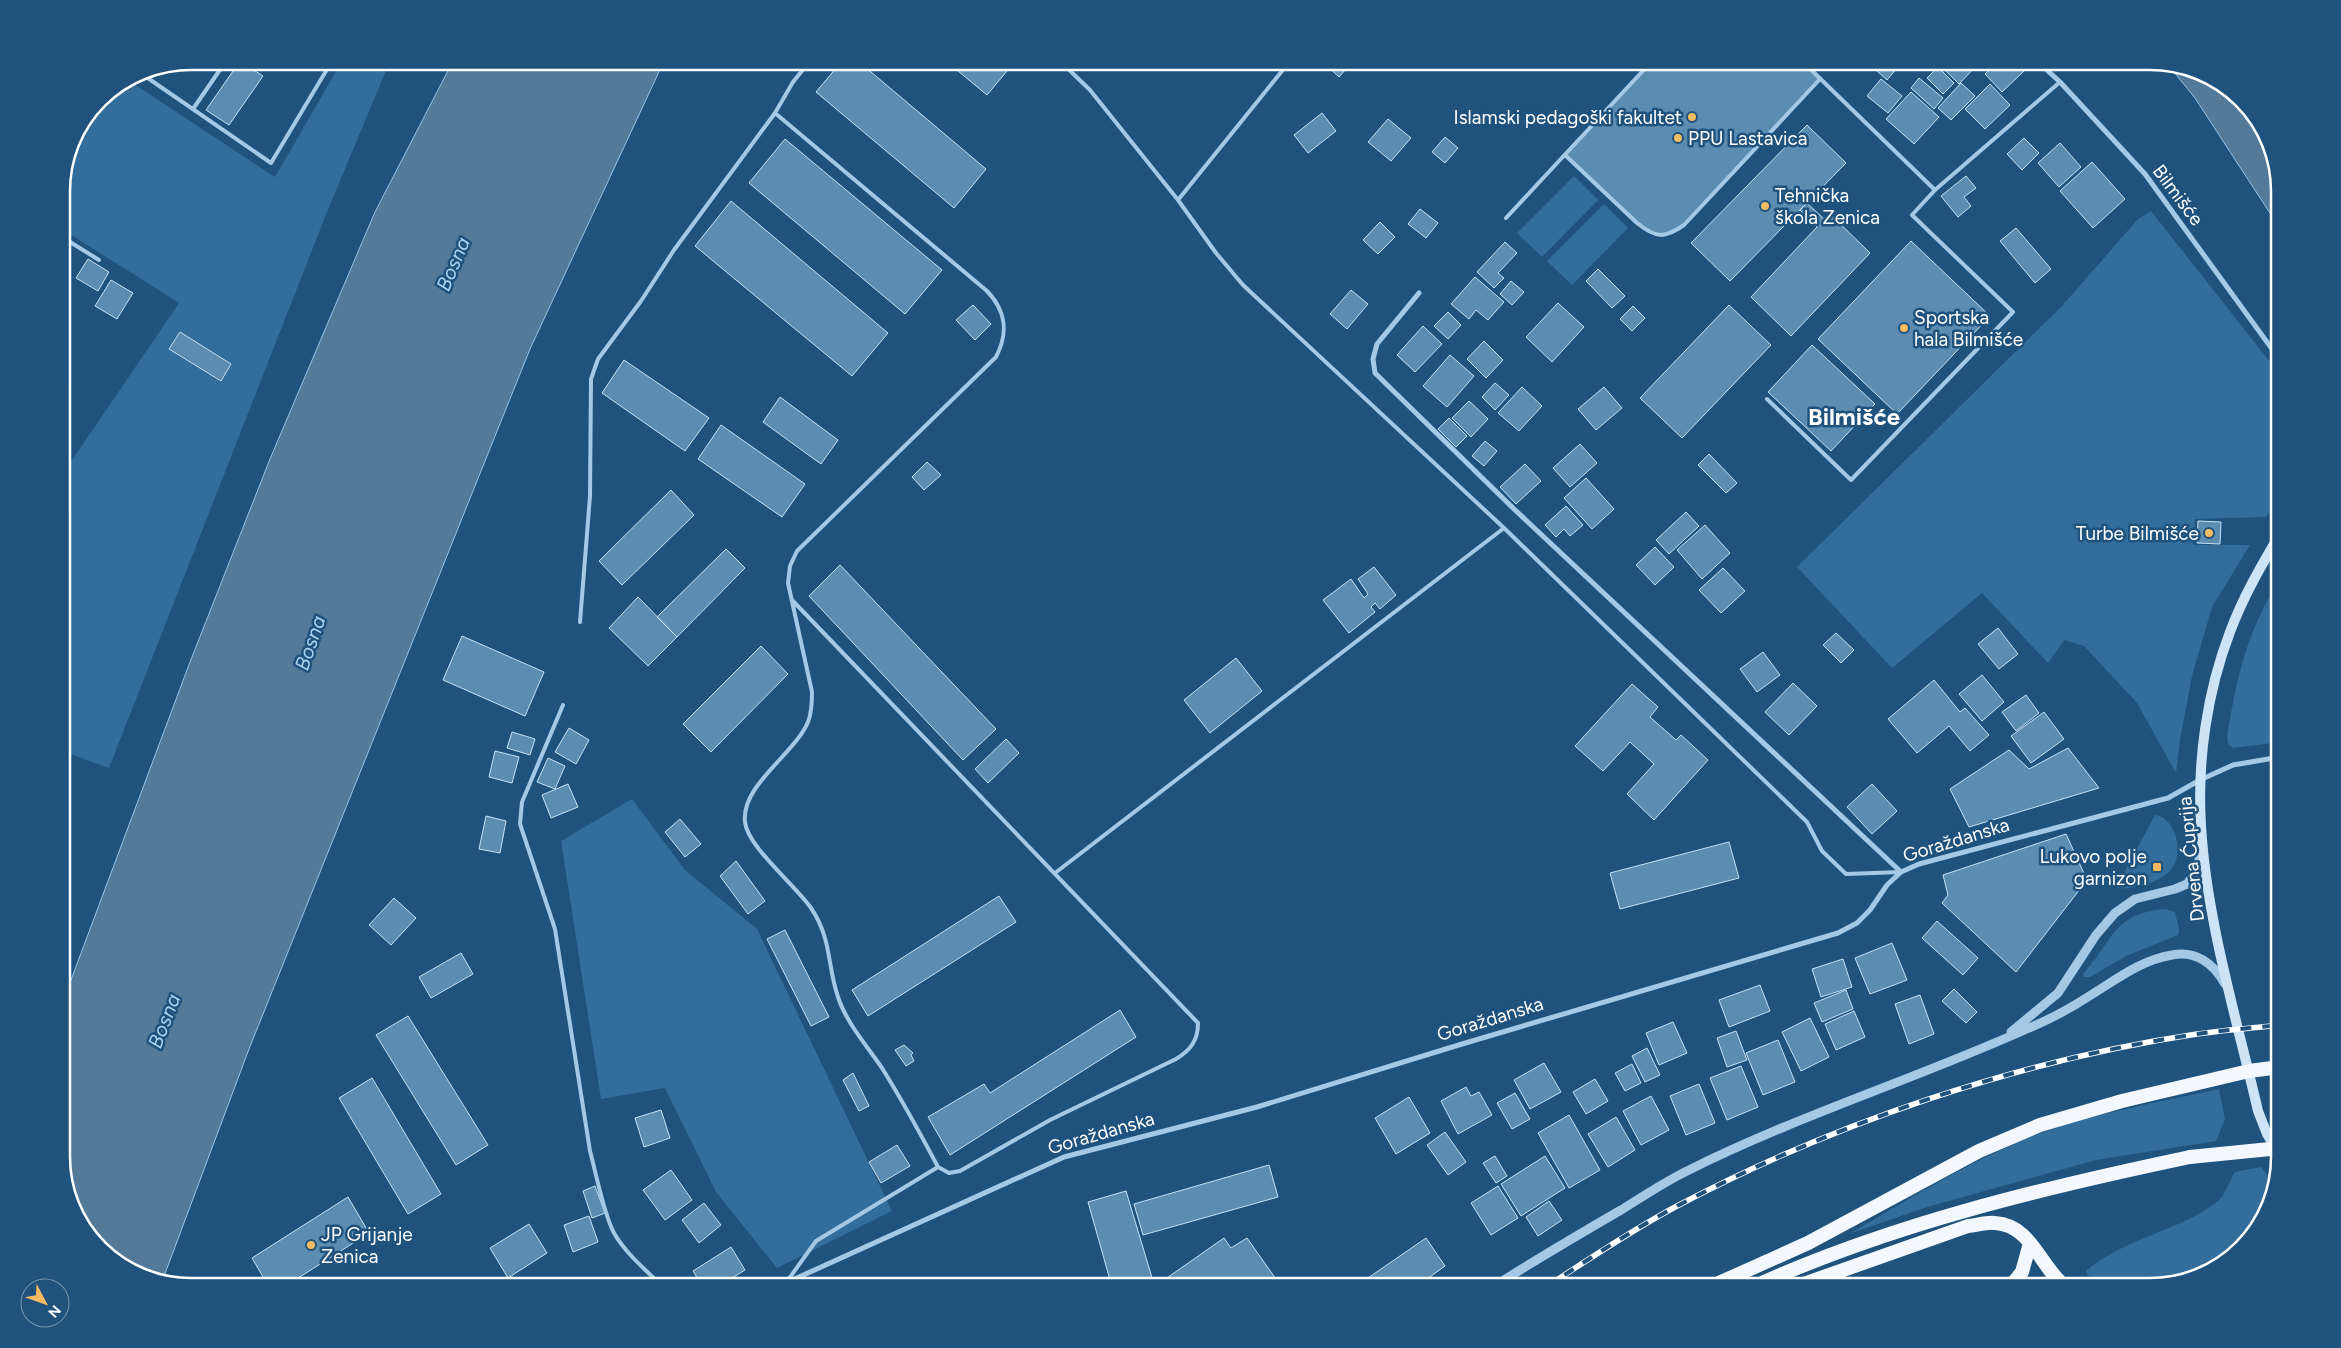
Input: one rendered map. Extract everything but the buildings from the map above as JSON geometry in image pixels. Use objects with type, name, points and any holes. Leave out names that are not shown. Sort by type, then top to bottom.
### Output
[{"type":"highway","points":[[1730,1278],[1815,1239],[1979,1151],[2040,1125],[2122,1100],[2249,1071],[2271,1069]]},
{"type":"highway","points":[[1772,1278],[1789,1270],[1887,1236],[1995,1204],[2109,1174],[2190,1157],[2271,1149]]},
{"type":"highway","points":[[1821,1278],[1968,1226],[1994,1223],[2010,1226],[2023,1234],[2056,1278]]},
{"type":"highway","points":[[2017,1278],[2022,1272],[2030,1242]]},
{"type":"main road","name":"Drvena Ćuprija","points":[[2271,549],[2249,586],[2230,632],[2214,681],[2200,780],[2203,848],[2230,992],[2258,1111],[2271,1140]]},
{"type":"street","name":"Bilmišće","points":[[2047,70],[2145,174],[2271,348]]},
{"type":"street","points":[[1418,293],[1377,344],[1373,358],[1375,373],[1514,509],[1901,872]]},
{"type":"street","name":"Goraždanska","points":[[792,1278],[1064,1157],[1257,1107],[1462,1044],[1838,934],[1857,924],[1870,910],[1887,885],[1901,872],[1920,864],[2168,798],[2200,780],[2233,765],[2271,759]]},
{"type":"street","points":[[1999,1042],[2058,993],[2096,935],[2116,913],[2136,899],[2175,889],[2186,884],[2194,874],[2203,848]]},
{"type":"street","points":[[1508,1278],[1684,1172],[1794,1123],[1999,1042],[2062,1012],[2134,968],[2173,954],[2192,954],[2202,958],[2221,976],[2230,992]]},
{"type":"lane","points":[[193,109],[220,70]]},
{"type":"lane","points":[[148,78],[271,163],[327,70]]},
{"type":"lane","points":[[580,622],[590,496],[591,379],[598,358],[641,301],[674,250],[775,113],[793,82],[803,70]]},
{"type":"lane","points":[[1069,70],[1090,90],[1178,200],[1216,253],[1243,284],[1504,528],[1807,822],[1822,851],[1846,874],[1901,872]]},
{"type":"lane","points":[[1178,200],[1283,70]]},
{"type":"lane","points":[[1506,218],[1644,70]]},
{"type":"lane","points":[[1811,70],[1935,190]]},
{"type":"lane","points":[[1565,155],[1637,223],[1650,233],[1663,236],[1673,233],[1684,225],[1820,79]]},
{"type":"lane","points":[[1767,399],[1851,480],[2013,312],[1912,215],[1935,190],[2060,82]]},
{"type":"lane","points":[[775,113],[996,300],[1005,321],[1005,333],[996,357],[797,551],[790,566],[788,583],[790,599],[812,692],[812,707],[801,735],[753,792],[746,807],[745,823],[750,839],[798,892],[822,926],[829,948],[838,998],[905,1106],[938,1167],[949,1173],[960,1171],[1050,1120],[1187,1052],[1198,1034],[1198,1023],[790,599]]},
{"type":"lane","points":[[70,243],[98,260]]},
{"type":"lane","points":[[1055,873],[1504,528]]},
{"type":"lane","points":[[563,704],[522,802],[520,824],[555,929],[590,1152],[607,1213],[613,1232],[628,1252],[654,1278]]},
{"type":"lane","points":[[789,1278],[816,1241],[938,1167]]},
{"type":"shaded area","points":[[337,70],[386,70],[327,212],[109,768],[70,754],[70,463],[179,303],[70,234],[70,183],[72,167],[79,145],[90,124],[105,105],[134,84],[275,177]]},
{"type":"shaded area","points":[[1574,176],[1598,200],[1542,257],[1517,233]]},
{"type":"shaded area","points":[[1604,204],[1628,228],[1572,285],[1547,261]]},
{"type":"shaded area","points":[[2151,211],[2271,363],[2271,510],[2266,517],[2195,519],[2193,545],[2250,545],[2212,607],[2192,676],[2176,773],[2137,703],[2084,646],[2064,640],[2048,663],[1982,593],[1892,668],[1797,567],[2062,306],[2138,219]]},
{"type":"shaded area","points":[[2271,594],[2271,743],[2233,748],[2228,745],[2227,737],[2239,674],[2251,636]]},
{"type":"shaded area","points":[[632,799],[685,870],[757,929],[892,1211],[777,1268],[716,1192],[665,1088],[601,1099],[561,841]]},
{"type":"shaded area","points":[[2155,815],[2162,817],[2168,822],[2176,836],[2177,853],[2173,867],[2162,877],[2147,884],[2131,888],[2116,888]]},
{"type":"shaded area","points":[[2166,909],[2175,912],[2179,929],[2178,935],[2126,956],[2090,977],[2084,977],[2083,974],[2116,930],[2125,922],[2135,916]]},
{"type":"shaded area","points":[[2219,1089],[2225,1119],[2216,1141],[2096,1160],[1927,1207],[1849,1234],[1967,1166],[2041,1133],[2107,1113]]},
{"type":"shaded area","points":[[2261,1167],[2269,1177],[2262,1203],[2255,1218],[2236,1243],[2224,1253],[2196,1269],[2166,1277],[2106,1278],[2088,1276],[2086,1271],[2101,1260],[2134,1243],[2185,1221],[2217,1202],[2225,1192],[2235,1172]]},
{"type":"water","name":"Bosna","points":[[448,70],[660,70],[530,349],[249,1049],[165,1275],[160,1274],[130,1262],[105,1243],[86,1218],[74,1188],[70,1165],[70,983],[190,662],[270,459],[375,212]]},
{"type":"water","points":[[2174,73],[2196,79],[2224,95],[2236,105],[2255,130],[2265,152],[2269,167],[2271,215],[2195,98]]},
{"type":"railway","points":[[1560,1278],[1627,1235],[1677,1206],[1737,1176],[1864,1122],[1997,1078],[2064,1060],[2131,1045],[2197,1034],[2271,1026]]},
{"type":"place","name":"Islamski pedagoški fakultet","points":[[1692,117]]},
{"type":"place","name":"PPU Lastavica","points":[[1678,138]]},
{"type":"place","name":"Tehnička škola Zenica","points":[[1765,206]]},
{"type":"place","name":"Sportska hala Bilmišće","points":[[1904,328]]},
{"type":"place","name":"Turbe Bilmišće","points":[[2209,533]]},
{"type":"place","name":"Lukovo polje garnizon","points":[[2157,867]]},
{"type":"place","name":"JP Grijanje Zenica","points":[[311,1245]]},
{"type":"district","name":"Bilmišće","points":[[1854,416]]}]
